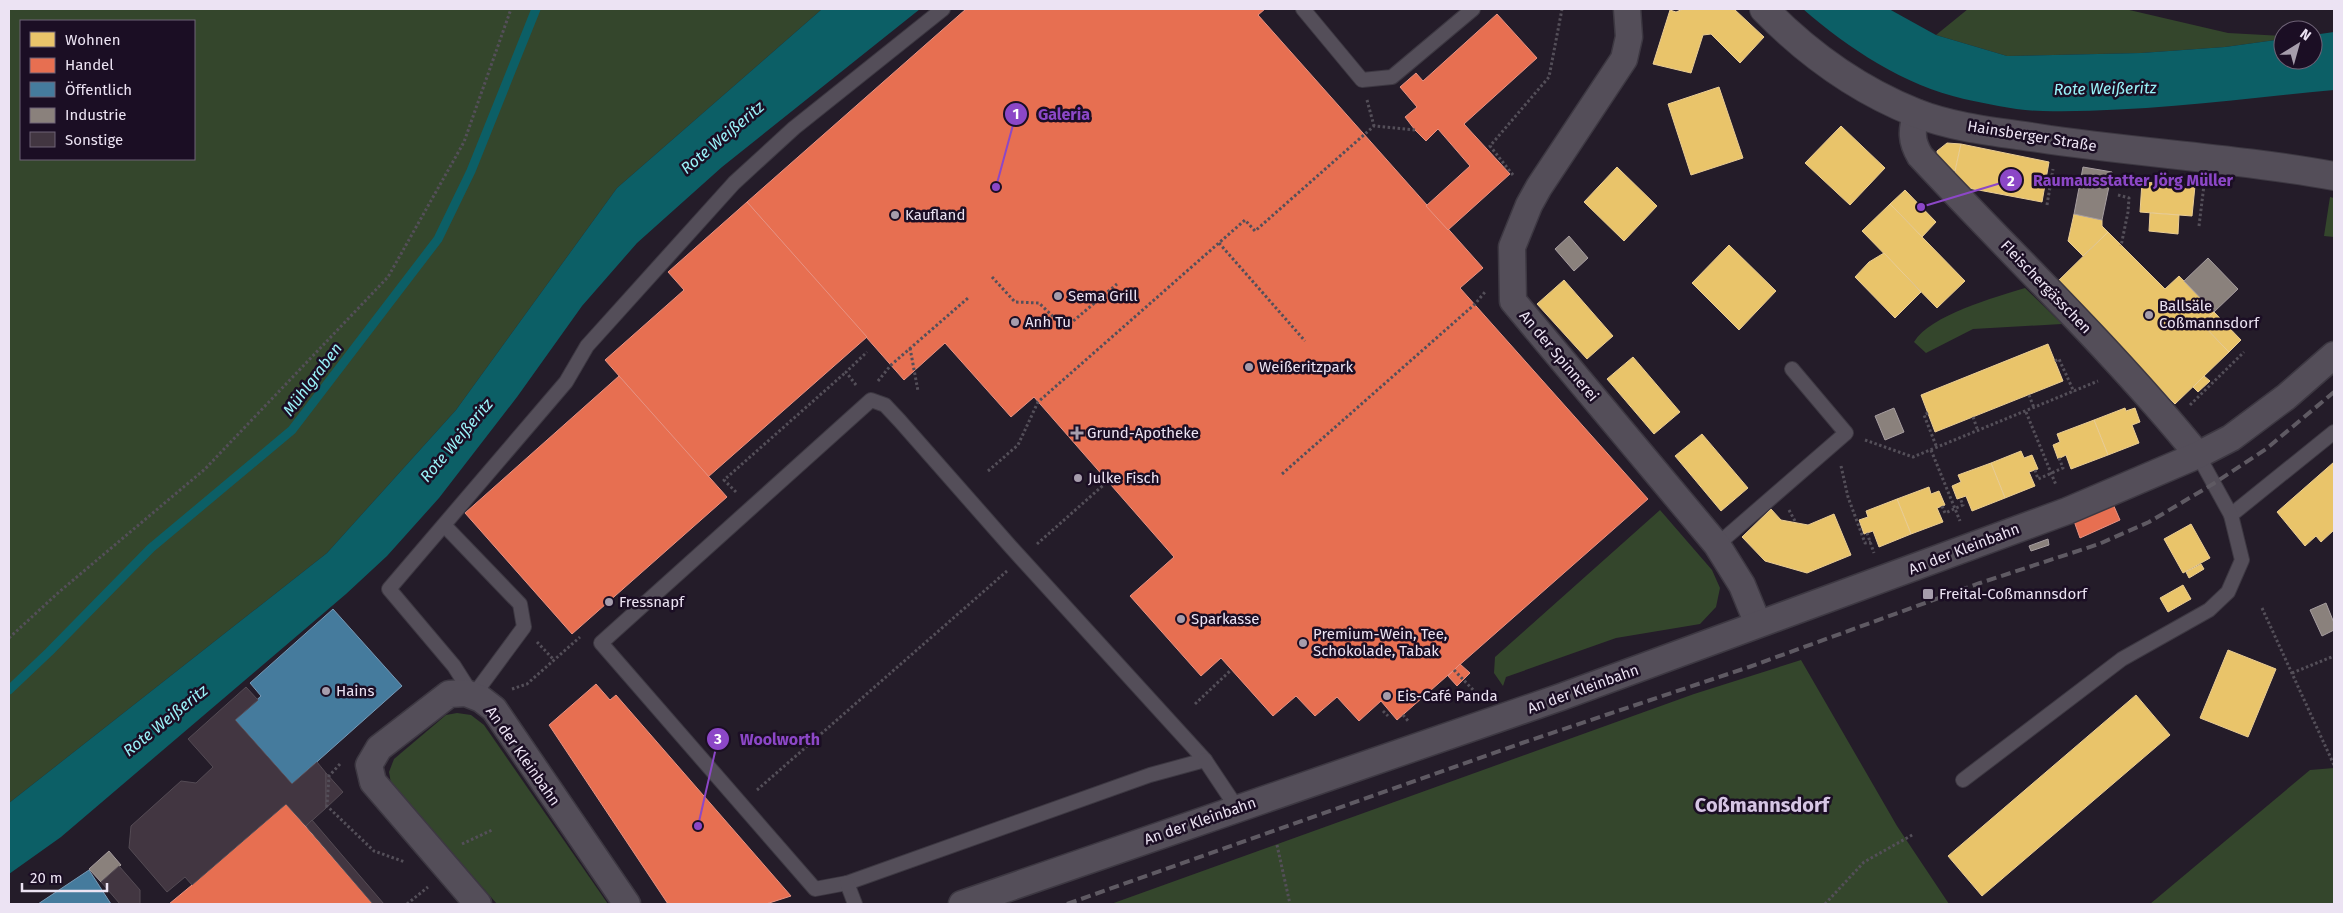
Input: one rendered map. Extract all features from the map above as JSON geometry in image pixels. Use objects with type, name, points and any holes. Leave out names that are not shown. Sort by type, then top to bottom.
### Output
[{"type":"street","name":"An der Spinnerei","points":[[1627,9],[1630,37],[1624,59],[1539,188],[1529,205],[1512,247],[1513,301],[1717,545],[1742,585],[1758,624]]},
{"type":"street","name":"Hainsberger Straße","points":[[1764,9],[1782,28],[1834,69],[1866,91],[1917,113],[1956,124],[2044,139],[2334,176]]},
{"type":"street","name":"Fleischergässchen","points":[[1917,113],[1912,129],[1915,149],[1920,156],[2059,298],[2172,422],[2198,455]]},
{"type":"street","name":"An der Kleinbahn","points":[[962,904],[1561,697],[2068,511],[2198,455],[2231,438],[2286,397],[2334,356]]},
{"type":"street","name":"An der Kleinbahn","points":[[478,904],[373,782],[369,765],[379,748],[449,694],[466,693],[481,699],[494,709],[627,904]]},
{"type":"lane","points":[[444,526],[520,604],[524,627],[473,696],[454,666],[389,589],[566,382],[587,346],[734,183],[794,128],[943,9]]},
{"type":"lane","points":[[1303,9],[1362,80],[1392,77],[1473,9]]},
{"type":"lane","points":[[1717,545],[1841,438],[1792,369]]},
{"type":"lane","points":[[1205,760],[1150,775],[846,883],[815,889],[601,643],[871,400],[885,405],[1205,760],[1237,808]]},
{"type":"lane","points":[[2231,515],[2334,432]]},
{"type":"lane","points":[[1963,780],[2122,659],[2209,610],[2228,592],[2242,560],[2231,515],[2198,455]]},
{"type":"lane","points":[[846,883],[855,904]]},
{"type":"path","points":[[9,638],[59,592],[205,469],[388,277],[464,142],[511,9]]},
{"type":"path","points":[[1518,181],[1490,146],[1549,77],[1562,9]]},
{"type":"path","points":[[988,471],[1018,445],[1038,402],[1245,220],[1255,231],[1374,126],[1415,130]]},
{"type":"path","points":[[2047,205],[2054,163]]},
{"type":"path","points":[[2199,226],[2204,183]]},
{"type":"path","points":[[2118,195],[2129,198],[2121,246]]},
{"type":"path","points":[[1219,243],[1305,341]]},
{"type":"path","points":[[992,277],[1015,302],[1039,303],[1065,328],[1117,284]]},
{"type":"path","points":[[1282,474],[1475,304],[1485,292]]},
{"type":"path","points":[[891,364],[968,298]]},
{"type":"path","points":[[910,348],[918,391]]},
{"type":"path","points":[[751,509],[724,480],[867,352]]},
{"type":"path","points":[[2172,422],[2244,352]]},
{"type":"path","points":[[2054,361],[2059,359],[2074,392]]},
{"type":"path","points":[[846,372],[858,387]]},
{"type":"path","points":[[1871,542],[1865,543],[1848,497],[1841,438],[1913,457],[2026,412],[2104,378]]},
{"type":"path","points":[[2029,395],[2034,408]]},
{"type":"path","points":[[2026,412],[2052,478]]},
{"type":"path","points":[[1928,413],[1924,415],[1937,448]]},
{"type":"path","points":[[1973,417],[1978,431]]},
{"type":"path","points":[[1931,450],[1958,516]]},
{"type":"path","points":[[2035,470],[2038,478],[2063,468],[2059,458]]},
{"type":"path","points":[[741,804],[1108,481]]},
{"type":"path","points":[[1942,506],[1945,512],[1964,505],[1960,498]]},
{"type":"path","points":[[1867,533],[1872,548]]},
{"type":"path","points":[[2262,608],[2334,763]]},
{"type":"path","points":[[2292,674],[2334,656]]},
{"type":"path","points":[[547,666],[554,660]]},
{"type":"path","points":[[1195,704],[1231,670]]},
{"type":"path","points":[[1454,670],[1480,696]]},
{"type":"path","points":[[1383,711],[1388,716]]},
{"type":"path","points":[[340,764],[329,776],[327,790],[328,806],[374,851],[410,864],[439,860]]},
{"type":"path","points":[[1825,904],[1864,862],[1914,834]]},
{"type":"path","points":[[1278,846],[1290,904]]},
{"type":"path","points":[[407,904],[429,886]]},
{"type":"green space","points":[[9,9],[822,9],[617,188],[456,410],[327,553],[9,803]]},
{"type":"green space","points":[[1968,9],[2125,9],[2228,33],[2273,35],[2273,40],[2225,47],[2141,53],[2007,56],[1936,35]]},
{"type":"green space","points":[[2330,197],[2334,198],[2334,237],[2324,236]]},
{"type":"green space","points":[[2025,288],[2062,324],[1973,329],[1926,353],[1914,342],[1922,332],[1949,315],[1981,302]]},
{"type":"green space","points":[[1660,510],[1712,570],[1720,588],[1716,607],[1700,624],[1616,638],[1506,677],[1503,686],[1494,673],[1495,657]]},
{"type":"green space","points":[[1801,660],[1897,826],[1949,904],[1111,904],[1694,694]]},
{"type":"green space","points":[[457,713],[471,715],[484,725],[608,904],[497,904],[391,783],[389,772],[394,759],[446,715]]},
{"type":"green space","points":[[2334,768],[2334,904],[2150,904],[2310,770]]},
{"type":"water","name":"Rote Weißeritz","points":[[822,9],[920,9],[722,167],[637,243],[582,306],[517,397],[439,498],[387,556],[346,594],[61,837],[9,874],[9,803],[327,553],[456,410],[617,188]]},
{"type":"water","name":"Rote Weißeritz","points":[[1803,9],[1889,9],[1936,35],[2007,56],[2141,53],[2225,47],[2273,40],[2273,70],[2323,70],[2323,34],[2334,32],[2334,90],[2152,108],[2079,111],[2013,109],[1964,99],[1920,85],[1878,64]]},
{"type":"building: Wohnen","points":[[1683,9],[1734,9],[1764,37],[1740,63],[1711,34],[1703,35],[1691,73],[1653,64],[1670,10],[1676,12]]},
{"type":"building: Wohnen","points":[[1719,87],[1743,158],[1691,175],[1668,104]]},
{"type":"building: Wohnen","points":[[1841,126],[1885,168],[1850,205],[1805,163]]},
{"type":"building: Wohnen","points":[[1947,143],[1961,144],[1955,171],[1944,169],[1937,161],[1937,151]]},
{"type":"building: Wohnen","points":[[1961,144],[2049,162],[2042,202],[1952,185]]},
{"type":"building: Wohnen","points":[[1617,167],[1657,206],[1624,241],[1584,202]]},
{"type":"building: Wohnen","points":[[2142,182],[2195,186],[2192,216],[2140,212]]},
{"type":"building: Wohnen","points":[[1905,190],[1936,222],[1922,237],[1890,204]]},
{"type":"building: Wohnen","points":[[1890,204],[1965,281],[1937,308],[1862,231]]},
{"type":"building: Wohnen","points":[[2150,213],[2179,215],[2178,234],[2149,231]]},
{"type":"building: Wohnen","points":[[2074,214],[2102,220],[2102,226],[2108,232],[2083,256],[2068,241]]},
{"type":"building: Wohnen","name":"Ballsäle Coßmannsdorf","points":[[2108,232],[2165,289],[2179,276],[2214,312],[2202,324],[2229,352],[2175,404],[2056,283]]},
{"type":"building: Wohnen","points":[[1729,245],[1776,291],[1739,330],[1692,283]]},
{"type":"building: Wohnen","points":[[1884,253],[1921,292],[1895,318],[1855,277],[1869,262]]},
{"type":"building: Wohnen","points":[[1564,280],[1613,336],[1587,359],[1537,304]]},
{"type":"building: Wohnen","points":[[2214,312],[2241,340],[2229,352],[2202,324]]},
{"type":"building: Wohnen","points":[[2048,344],[2063,381],[1935,432],[1921,395]]},
{"type":"building: Wohnen","points":[[1633,357],[1680,412],[1654,434],[1607,379]]},
{"type":"building: Wohnen","points":[[2204,376],[2210,381],[2198,392],[2193,387]]},
{"type":"building: Wohnen","points":[[2125,408],[2126,411],[2135,408],[2140,422],[2132,425],[2139,443],[2108,455],[2094,420]]},
{"type":"building: Wohnen","points":[[2094,420],[2108,455],[2071,469],[2066,455],[2058,459],[2053,445],[2060,442],[2057,434]]},
{"type":"building: Wohnen","points":[[1702,434],[1748,488],[1721,511],[1675,456]]},
{"type":"building: Wohnen","points":[[2021,451],[2024,458],[2032,455],[2038,469],[2029,472],[2035,486],[2005,498],[1991,463]]},
{"type":"building: Wohnen","points":[[2334,462],[2334,530],[2321,542],[2316,536],[2305,546],[2277,512]]},
{"type":"building: Wohnen","points":[[1991,463],[2005,498],[1972,511],[1966,496],[1957,499],[1952,486],[1961,482],[1958,475]]},
{"type":"building: Wohnen","points":[[1929,487],[1931,494],[1939,491],[1945,505],[1937,508],[1943,522],[1911,534],[1897,499]]},
{"type":"building: Wohnen","points":[[1897,499],[1911,534],[1879,547],[1873,531],[1864,534],[1859,520],[1868,517],[1866,511]]},
{"type":"building: Wohnen","points":[[1771,509],[1781,520],[1808,525],[1834,514],[1851,555],[1807,573],[1765,561],[1742,537]]},
{"type":"building: Wohnen","points":[[2191,524],[2210,558],[2183,573],[2164,539]]},
{"type":"building: Wohnen","points":[[2201,564],[2204,569],[2189,578],[2186,572]]},
{"type":"building: Wohnen","points":[[2183,585],[2191,599],[2168,612],[2160,598]]},
{"type":"building: Wohnen","points":[[2228,650],[2276,669],[2248,737],[2200,718]]},
{"type":"building: Wohnen","points":[[2136,695],[2170,735],[1982,896],[1948,856]]},
{"type":"building: Handel","name":"Weißeritzpark","points":[[966,9],[1265,9],[1258,15],[1483,268],[1460,288],[1648,499],[1397,720],[1381,701],[1359,721],[1337,697],[1315,716],[1296,696],[1273,716],[1221,658],[1201,676],[1130,596],[1174,557],[1034,397],[1011,417],[945,343],[904,380],[747,202]]},
{"type":"building: Handel","points":[[1497,14],[1537,58],[1464,124],[1510,174],[1448,230],[1426,206],[1470,166],[1438,129],[1426,141],[1415,130],[1405,117],[1417,107],[1400,87],[1416,73],[1423,81]]},
{"type":"building: Handel","points":[[747,202],[867,337],[708,477],[605,360],[684,290],[668,272]]},
{"type":"building: Handel","points":[[619,376],[727,497],[572,634],[465,513]]},
{"type":"building: Handel","points":[[2113,504],[2120,520],[2080,538],[2074,521]]},
{"type":"building: Handel","points":[[1460,664],[1470,673],[1457,686],[1448,676]]},
{"type":"building: Handel","points":[[596,684],[610,700],[616,695],[791,896],[766,904],[668,904],[549,725]]},
{"type":"building: Handel","points":[[286,804],[373,904],[169,904],[192,885]]},
{"type":"building: Öffentlich","name":"Hains","points":[[333,609],[402,686],[292,784],[235,720],[261,696],[250,683]]},
{"type":"building: Öffentlich","points":[[89,870],[111,904],[38,904]]},
{"type":"building: Industrie","points":[[2083,167],[2112,172],[2102,220],[2074,214]]},
{"type":"building: Industrie","points":[[1569,236],[1588,258],[1574,271],[1555,249]]},
{"type":"building: Industrie","points":[[2208,258],[2238,289],[2214,312],[2184,281]]},
{"type":"building: Industrie","points":[[1894,408],[1904,432],[1885,440],[1875,416]]},
{"type":"building: Industrie","points":[[2048,539],[2049,545],[2031,551],[2029,546]]},
{"type":"building: Industrie","points":[[2326,603],[2334,623],[2334,630],[2322,636],[2310,610]]},
{"type":"building: Industrie","points":[[109,851],[121,865],[101,882],[89,869]]},
{"type":"building: Sonstige","points":[[246,687],[258,700],[235,720],[292,784],[317,762],[326,773],[326,808],[306,826],[286,804],[192,885],[185,877],[167,892],[129,848],[131,826],[181,781],[196,783],[213,767],[188,739]]},
{"type":"building: Sonstige","points":[[326,773],[343,792],[326,808]]},
{"type":"building: Sonstige","points":[[312,820],[384,904],[373,904],[306,826]]},
{"type":"building: Sonstige","points":[[119,866],[140,890],[140,904],[120,904],[101,882]]},
{"type":"waterway","name":"Mühlgraben","points":[[9,690],[151,548],[292,430],[438,239],[471,171],[536,9]]},
{"type":"railway","points":[[1067,904],[1522,743],[1749,667],[1980,583],[2099,544],[2149,522],[2213,484],[2266,449],[2334,392]]},
{"type":"place","name":"Galeria","points":[[996,187]]},
{"type":"place","name":"Raumausstatter Jörg Müller","points":[[1921,207]]},
{"type":"place","name":"Kaufland","points":[[895,215]]},
{"type":"place","name":"Sema Grill","points":[[1058,296]]},
{"type":"place","name":"Ballsäle Coßmannsdorf","points":[[2149,315]]},
{"type":"place","name":"Anh Tu","points":[[1015,322]]},
{"type":"place","name":"Weißeritzpark","points":[[1249,367]]},
{"type":"place","name":"Grund-Apotheke","points":[[1077,433]]},
{"type":"place","name":"Julke Fisch","points":[[1078,478]]},
{"type":"place","name":"Freital-Coßmannsdorf","points":[[1928,594]]},
{"type":"place","name":"Fressnapf","points":[[609,602]]},
{"type":"place","name":"Sparkasse","points":[[1181,619]]},
{"type":"place","name":"Premium-Wein, Tee, Schokolade, Tabak","points":[[1303,643]]},
{"type":"place","name":"Hains","points":[[326,691]]},
{"type":"place","name":"Eis-Café Panda","points":[[1387,696]]},
{"type":"place","name":"Woolworth","points":[[698,826]]},
{"type":"district","name":"Coßmannsdorf","points":[[1762,805]]}]
